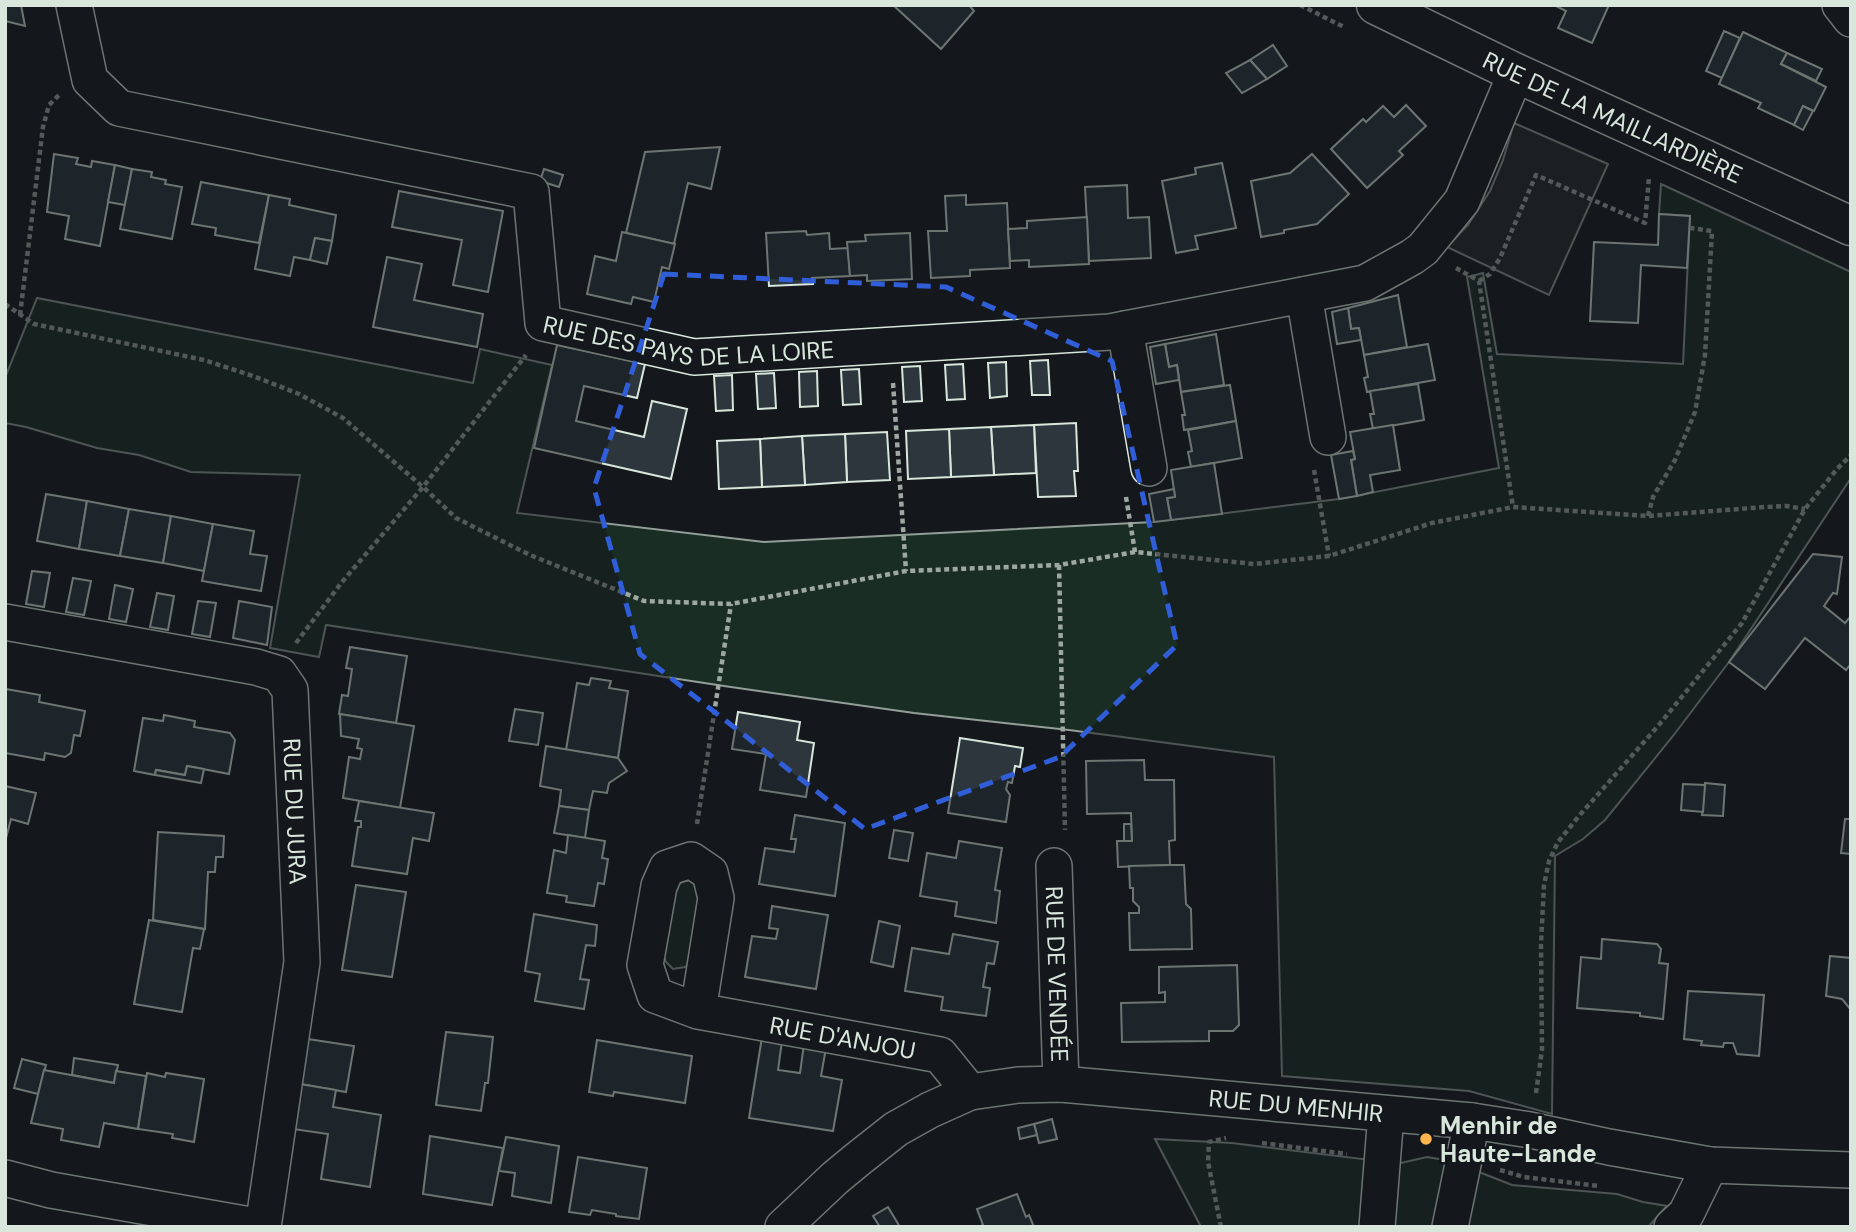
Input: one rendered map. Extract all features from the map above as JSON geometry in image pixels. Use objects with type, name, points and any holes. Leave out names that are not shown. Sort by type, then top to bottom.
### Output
[{"type":"street","points":[[74,5],[90,80]]},
{"type":"street","name":"RUE DE LA MAILLARDIÈRE","points":[[1376,5],[1516,73],[1851,226]]},
{"type":"street","points":[[1840,5],[1851,19]]},
{"type":"street","name":"RUE DES PAYS DE LA LOIRE","points":[[90,80],[119,108],[531,192],[543,323],[694,357],[1099,333],[1365,283],[1423,249],[1462,201],[1516,73]]},
{"type":"street","points":[[1304,295],[1328,437]]},
{"type":"street","points":[[1125,329],[1149,468]]},
{"type":"street","points":[[5,622],[256,667],[279,674]]},
{"type":"street","name":"RUE DU JURA","points":[[5,1178],[51,1190],[262,1227],[302,962],[290,690],[279,674]]},
{"type":"street","points":[[691,860],[710,873],[716,898],[698,1011]]},
{"type":"street","name":"RUE D'ANJOU","points":[[691,860],[667,868],[659,886],[645,965],[655,995],[698,1011],[940,1055],[970,1092]]},
{"type":"street","name":"RUE DE VENDÉE","points":[[1054,866],[1061,1084]]},
{"type":"street","name":"RUE DU MENHIR","points":[[783,1227],[835,1178],[896,1129],[970,1092],[1018,1085],[1061,1084],[1472,1121],[1710,1165],[1851,1170]]},
{"type":"street","points":[[1377,1227],[1386,1114]]},
{"type":"street","points":[[1450,1227],[1472,1121]]},
{"type":"street","points":[[1672,1227],[1686,1214],[1710,1165]]},
{"type":"path","points":[[20,316],[43,127],[50,105],[66,88],[90,80]]},
{"type":"path","points":[[1479,281],[1490,274],[1500,258],[1536,175],[1645,223],[1649,166]]},
{"type":"path","points":[[1648,516],[1653,497],[1675,460],[1695,412],[1705,355],[1712,231],[1690,228]]},
{"type":"path","points":[[1423,249],[1479,281]]},
{"type":"path","points":[[1479,281],[1513,507]]},
{"type":"path","points":[[5,304],[34,324],[204,360],[299,394],[343,418],[456,518],[530,555],[644,601],[731,604],[906,571],[1059,565],[1135,552],[1254,564],[1329,556],[1432,523],[1513,507],[1648,516],[1786,506],[1805,509]]},
{"type":"path","points":[[279,674],[291,650],[342,582],[423,487],[527,355],[543,323]]},
{"type":"path","points":[[890,345],[906,571]]},
{"type":"path","points":[[1531,1130],[1542,1051],[1541,943],[1544,885],[1549,861],[1558,842],[1742,623],[1805,509],[1851,455]]},
{"type":"path","points":[[1054,866],[1066,850],[1059,565]]},
{"type":"path","points":[[691,860],[731,604]]},
{"type":"highlighted area","points":[[664,274],[946,287],[1112,361],[1177,645],[1060,757],[865,829],[640,654],[594,488]]},
{"type":"green space","points":[[1661,184],[1851,272],[1851,478],[1729,662],[1673,736],[1605,820],[1583,839],[1555,856],[1552,1114],[1469,1091],[1282,1076],[1274,757],[914,713],[326,625],[319,657],[270,648],[300,475],[191,472],[139,455],[97,448],[5,423],[5,378],[37,298],[473,383],[480,349],[552,365],[517,513],[764,542],[1154,522],[1339,499],[1499,468],[1467,277],[1483,273],[1497,354],[1683,364],[1690,216],[1659,214]]},
{"type":"green space","points":[[690,880],[699,883],[695,958],[685,967],[673,969],[662,952],[671,893],[679,883]]},
{"type":"green space","points":[[1155,1139],[1232,1143],[1371,1160],[1363,1227],[1201,1227]]},
{"type":"green space","points":[[1427,1157],[1451,1161],[1434,1227],[1389,1227],[1396,1164]]},
{"type":"green space","points":[[1474,1170],[1512,1185],[1617,1194],[1667,1206],[1648,1227],[1459,1227]]},
{"type":"shaded area","points":[[1514,123],[1608,164],[1549,295],[1447,247],[1468,225],[1490,191]]},
{"type":"building","points":[[5,5],[21,5],[25,26],[5,21]]},
{"type":"building","points":[[893,5],[969,5],[974,11],[941,49]]},
{"type":"building","points":[[1554,5],[1609,5],[1592,43],[1558,28],[1566,11]]},
{"type":"building","points":[[1724,31],[1740,38],[1722,78],[1706,71]]},
{"type":"building","points":[[1743,32],[1787,53],[1781,64],[1826,87],[1814,111],[1803,106],[1794,125],[1758,108],[1761,103],[1719,84]]},
{"type":"building","points":[[1273,45],[1287,66],[1267,79],[1250,60]]},
{"type":"building","points":[[1787,53],[1822,69],[1816,81],[1781,64]]},
{"type":"building","points":[[1250,60],[1267,79],[1242,93],[1226,73]]},
{"type":"building","points":[[1406,105],[1426,126],[1399,151],[1403,155],[1367,188],[1331,149],[1363,119],[1366,122],[1383,106],[1394,117]]},
{"type":"building","points":[[1803,106],[1813,111],[1803,130],[1794,125]]},
{"type":"building","points":[[720,147],[711,189],[688,183],[674,244],[626,233],[645,152]]},
{"type":"building","points":[[54,154],[78,158],[76,164],[91,167],[92,161],[115,165],[100,246],[65,239],[69,216],[47,212]]},
{"type":"building","points":[[1312,154],[1349,194],[1317,224],[1261,237],[1251,181],[1290,173]]},
{"type":"building","points":[[1222,163],[1236,228],[1195,236],[1198,249],[1176,253],[1162,181],[1196,174],[1195,168]]},
{"type":"building","points":[[115,165],[132,169],[125,205],[108,202]]},
{"type":"building","points":[[132,169],[152,172],[151,177],[166,180],[165,184],[182,187],[172,239],[120,229]]},
{"type":"building","points":[[544,169],[563,175],[559,187],[540,181]]},
{"type":"building","points":[[201,182],[269,195],[259,243],[215,235],[216,228],[192,224]]},
{"type":"building","points":[[1127,185],[1128,218],[1149,217],[1151,258],[1089,261],[1085,187]]},
{"type":"building","points":[[399,191],[503,211],[488,292],[453,285],[462,240],[392,227]]},
{"type":"building","points":[[269,195],[290,199],[289,205],[336,215],[332,241],[315,238],[310,260],[294,257],[290,276],[255,269]]},
{"type":"building","points":[[966,195],[966,205],[1007,203],[1010,268],[970,270],[970,276],[931,278],[928,231],[947,231],[945,196]]},
{"type":"building","points":[[1659,214],[1690,216],[1687,268],[1641,265],[1638,323],[1590,321],[1594,242],[1658,245]]},
{"type":"building","points":[[1087,217],[1089,264],[1029,267],[1029,260],[1010,261],[1008,229],[1027,228],[1027,221]]},
{"type":"building","points":[[806,231],[807,235],[829,233],[830,249],[848,248],[850,276],[812,278],[813,284],[769,286],[766,233]]},
{"type":"building","points":[[622,232],[675,244],[669,269],[662,267],[654,302],[633,297],[631,304],[587,294],[595,256],[616,261]]},
{"type":"building","points":[[910,233],[912,279],[867,281],[867,275],[850,276],[847,242],[866,241],[865,235]]},
{"type":"building","points":[[315,238],[332,241],[327,264],[310,260]]},
{"type":"building","points":[[387,257],[422,264],[414,300],[483,314],[477,347],[373,327]]},
{"type":"building","points":[[1398,295],[1407,347],[1364,355],[1359,328],[1351,329],[1348,308]]},
{"type":"building","points":[[1348,308],[1351,329],[1359,328],[1361,340],[1337,344],[1332,312]]},
{"type":"building","points":[[1216,334],[1224,385],[1181,392],[1177,365],[1169,367],[1165,344]]},
{"type":"building","points":[[1165,344],[1169,367],[1177,365],[1179,380],[1156,384],[1150,347]]},
{"type":"building","points":[[1428,344],[1435,380],[1367,392],[1364,378],[1368,377],[1364,355]]},
{"type":"building","points":[[557,345],[645,364],[637,398],[584,386],[576,421],[644,437],[652,401],[687,409],[671,479],[534,448]]},
{"type":"building","points":[[1048,360],[1050,395],[1032,395],[1030,361]]},
{"type":"building","points":[[1006,362],[1007,396],[990,398],[988,363]]},
{"type":"building","points":[[963,364],[965,399],[947,400],[945,365]]},
{"type":"building","points":[[920,366],[922,401],[904,402],[902,367]]},
{"type":"building","points":[[859,369],[861,404],[843,405],[841,370]]},
{"type":"building","points":[[817,371],[818,406],[800,407],[799,372]]},
{"type":"building","points":[[774,373],[776,408],[758,409],[756,374]]},
{"type":"building","points":[[732,375],[733,410],[716,411],[714,376]]},
{"type":"building","points":[[1418,384],[1424,420],[1373,429],[1370,414],[1374,414],[1370,391]]},
{"type":"building","points":[[1230,385],[1236,421],[1184,430],[1182,415],[1185,415],[1181,392]]},
{"type":"building","points":[[1236,421],[1242,458],[1191,467],[1188,452],[1192,451],[1188,430]]},
{"type":"building","points":[[1076,423],[1076,496],[1038,497],[1034,425]]},
{"type":"building","points":[[1034,425],[1036,473],[994,475],[991,427]]},
{"type":"building","points":[[1393,425],[1400,470],[1370,475],[1373,492],[1357,496],[1350,432]]},
{"type":"building","points":[[991,427],[994,475],[951,477],[949,429]]},
{"type":"building","points":[[949,429],[951,477],[908,479],[906,431]]},
{"type":"building","points":[[887,432],[890,480],[847,482],[845,434]]},
{"type":"building","points":[[845,434],[847,482],[805,485],[802,436]]},
{"type":"building","points":[[802,436],[805,485],[762,487],[760,439]]},
{"type":"building","points":[[760,439],[762,487],[719,489],[717,441]]},
{"type":"building","points":[[1353,451],[1355,459],[1351,460],[1357,496],[1339,499],[1331,455]]},
{"type":"building","points":[[1214,463],[1222,514],[1171,520],[1167,498],[1175,497],[1171,470]]},
{"type":"building","points":[[1174,489],[1175,497],[1167,498],[1171,520],[1154,522],[1149,494]]},
{"type":"building","points":[[46,494],[87,501],[79,549],[37,541]]},
{"type":"building","points":[[87,501],[129,509],[120,556],[79,549]]},
{"type":"building","points":[[129,509],[171,516],[163,563],[120,556]]},
{"type":"building","points":[[171,516],[213,524],[204,571],[163,563]]},
{"type":"building","points":[[213,524],[254,531],[250,554],[267,556],[261,591],[202,581]]},
{"type":"building","points":[[1813,554],[1842,557],[1837,594],[1833,593],[1824,606],[1845,623],[1851,616],[1851,664],[1846,670],[1805,638],[1765,689],[1729,662]]},
{"type":"building","points":[[32,571],[50,573],[44,607],[26,604]]},
{"type":"building","points":[[73,578],[91,581],[84,615],[66,612]]},
{"type":"building","points":[[115,585],[133,589],[126,622],[109,619]]},
{"type":"building","points":[[157,593],[174,596],[168,630],[150,627]]},
{"type":"building","points":[[198,601],[216,603],[210,637],[192,634]]},
{"type":"building","points":[[239,601],[272,607],[267,645],[233,638]]},
{"type":"building","points":[[350,647],[407,656],[396,723],[339,714],[342,695],[348,696],[352,669],[346,668]]},
{"type":"building","points":[[591,678],[611,681],[609,688],[628,691],[618,758],[566,750],[577,683],[589,685]]},
{"type":"building","points":[[6,689],[40,695],[39,702],[85,711],[80,736],[74,735],[71,753],[65,757],[45,753],[44,760],[5,753]]},
{"type":"building","points":[[515,709],[543,713],[538,745],[509,741]]},
{"type":"building","points":[[738,712],[800,722],[797,740],[814,743],[806,797],[760,790],[766,754],[732,749]]},
{"type":"building","points":[[340,714],[414,726],[400,808],[343,798],[349,757],[360,759],[362,749],[357,748],[359,739],[341,736]]},
{"type":"building","points":[[164,715],[195,721],[194,727],[230,733],[235,740],[229,774],[187,766],[185,775],[156,770],[155,775],[134,771],[143,718],[163,721]]},
{"type":"building","points":[[960,738],[1023,748],[1020,767],[1015,766],[1012,783],[1008,782],[1006,789],[1010,795],[1006,822],[948,813]]},
{"type":"building","points":[[546,746],[618,758],[627,771],[609,783],[607,793],[593,791],[589,810],[559,806],[561,790],[540,786]]},
{"type":"building","points":[[1144,760],[1145,780],[1174,780],[1175,840],[1169,841],[1170,865],[1118,867],[1117,841],[1132,841],[1131,813],[1087,814],[1086,761]]},
{"type":"building","points":[[187,766],[204,769],[201,783],[155,775],[156,770],[185,775]]},
{"type":"building","points":[[1705,783],[1725,785],[1723,816],[1702,815]]},
{"type":"building","points":[[1683,784],[1705,785],[1703,812],[1681,810]]},
{"type":"building","points":[[5,786],[36,793],[28,824],[11,819],[5,842]]},
{"type":"building","points":[[359,801],[434,813],[429,841],[413,838],[407,874],[352,866],[358,827],[361,827],[361,821],[355,821]]},
{"type":"building","points":[[559,806],[589,810],[585,838],[554,833]]},
{"type":"building","points":[[795,815],[845,823],[835,896],[759,884],[765,848],[794,852],[796,839],[791,839]]},
{"type":"building","points":[[1845,819],[1851,819],[1851,854],[1841,853]]},
{"type":"building","points":[[1124,824],[1131,824],[1132,841],[1124,841]]},
{"type":"building","points":[[894,830],[913,833],[908,861],[889,858]]},
{"type":"building","points":[[158,832],[224,836],[223,857],[216,857],[215,872],[208,872],[205,929],[153,920]]},
{"type":"building","points":[[568,835],[605,841],[602,858],[608,859],[604,884],[598,883],[594,906],[566,902],[567,896],[547,893],[554,850],[566,853]]},
{"type":"building","points":[[959,841],[1002,848],[995,890],[1000,891],[996,923],[955,916],[957,902],[920,896],[927,853],[956,858]]},
{"type":"building","points":[[1184,865],[1186,904],[1191,909],[1192,949],[1130,950],[1129,913],[1139,913],[1139,907],[1133,901],[1129,866]]},
{"type":"building","points":[[356,885],[406,892],[392,977],[342,970]]},
{"type":"building","points":[[772,906],[828,915],[816,989],[745,977],[752,936],[776,939],[778,929],[769,928]]},
{"type":"building","points":[[534,914],[597,925],[595,946],[586,945],[580,979],[589,980],[584,1009],[535,1001],[540,974],[525,971]]},
{"type":"building","points":[[149,920],[204,929],[200,949],[193,948],[182,1012],[134,1004]]},
{"type":"building","points":[[879,921],[900,926],[893,967],[871,962]]},
{"type":"building","points":[[953,934],[998,942],[994,964],[987,963],[983,987],[990,988],[986,1016],[941,1010],[943,997],[905,991],[912,948],[949,954]]},
{"type":"building","points":[[1602,939],[1657,944],[1661,949],[1659,963],[1668,964],[1663,1019],[1640,1016],[1640,1013],[1577,1008],[1581,957],[1601,959]]},
{"type":"building","points":[[1830,956],[1851,958],[1851,1010],[1842,999],[1826,996]]},
{"type":"building","points":[[1237,965],[1239,1025],[1233,1031],[1209,1031],[1209,1041],[1122,1042],[1121,1003],[1165,1002],[1165,992],[1159,993],[1159,967]]},
{"type":"building","points":[[1688,991],[1764,995],[1759,1056],[1737,1054],[1733,1043],[1724,1043],[1723,1047],[1701,1045],[1702,1041],[1684,1039]]},
{"type":"building","points":[[446,1032],[493,1037],[488,1083],[485,1083],[481,1111],[436,1105]]},
{"type":"building","points":[[762,1037],[782,1041],[778,1070],[800,1073],[804,1044],[826,1048],[821,1076],[842,1080],[833,1131],[749,1118]]},
{"type":"building","points":[[308,1039],[354,1046],[346,1092],[300,1084]]},
{"type":"building","points":[[597,1040],[692,1056],[685,1103],[614,1092],[613,1096],[589,1092]]},
{"type":"building","points":[[74,1058],[118,1065],[114,1083],[72,1075]]},
{"type":"building","points":[[22,1059],[46,1065],[38,1094],[14,1088]]},
{"type":"building","points":[[44,1070],[114,1083],[116,1071],[146,1076],[138,1129],[104,1123],[99,1147],[61,1140],[63,1129],[31,1123]]},
{"type":"building","points":[[147,1073],[204,1079],[194,1142],[172,1138],[173,1134],[138,1129]]},
{"type":"building","points":[[300,1084],[336,1090],[333,1107],[381,1115],[370,1187],[321,1179],[328,1134],[293,1129]]},
{"type":"building","points":[[1052,1119],[1057,1139],[1039,1143],[1034,1124]]},
{"type":"building","points":[[1034,1124],[1037,1135],[1020,1139],[1018,1128]]},
{"type":"building","points":[[430,1136],[503,1148],[492,1205],[423,1194]]},
{"type":"building","points":[[506,1137],[559,1146],[551,1203],[512,1196],[515,1173],[499,1171]]},
{"type":"building","points":[[578,1157],[647,1168],[639,1219],[592,1210],[590,1215],[569,1212]]},
{"type":"building","points":[[1017,1194],[1026,1217],[1029,1215],[1034,1227],[978,1227],[983,1225],[977,1209]]},
{"type":"building","points":[[888,1207],[900,1227],[880,1227],[873,1216]]},
{"type":"place","name":"Menhir de Haute-Lande","points":[[1426,1139]]}]
